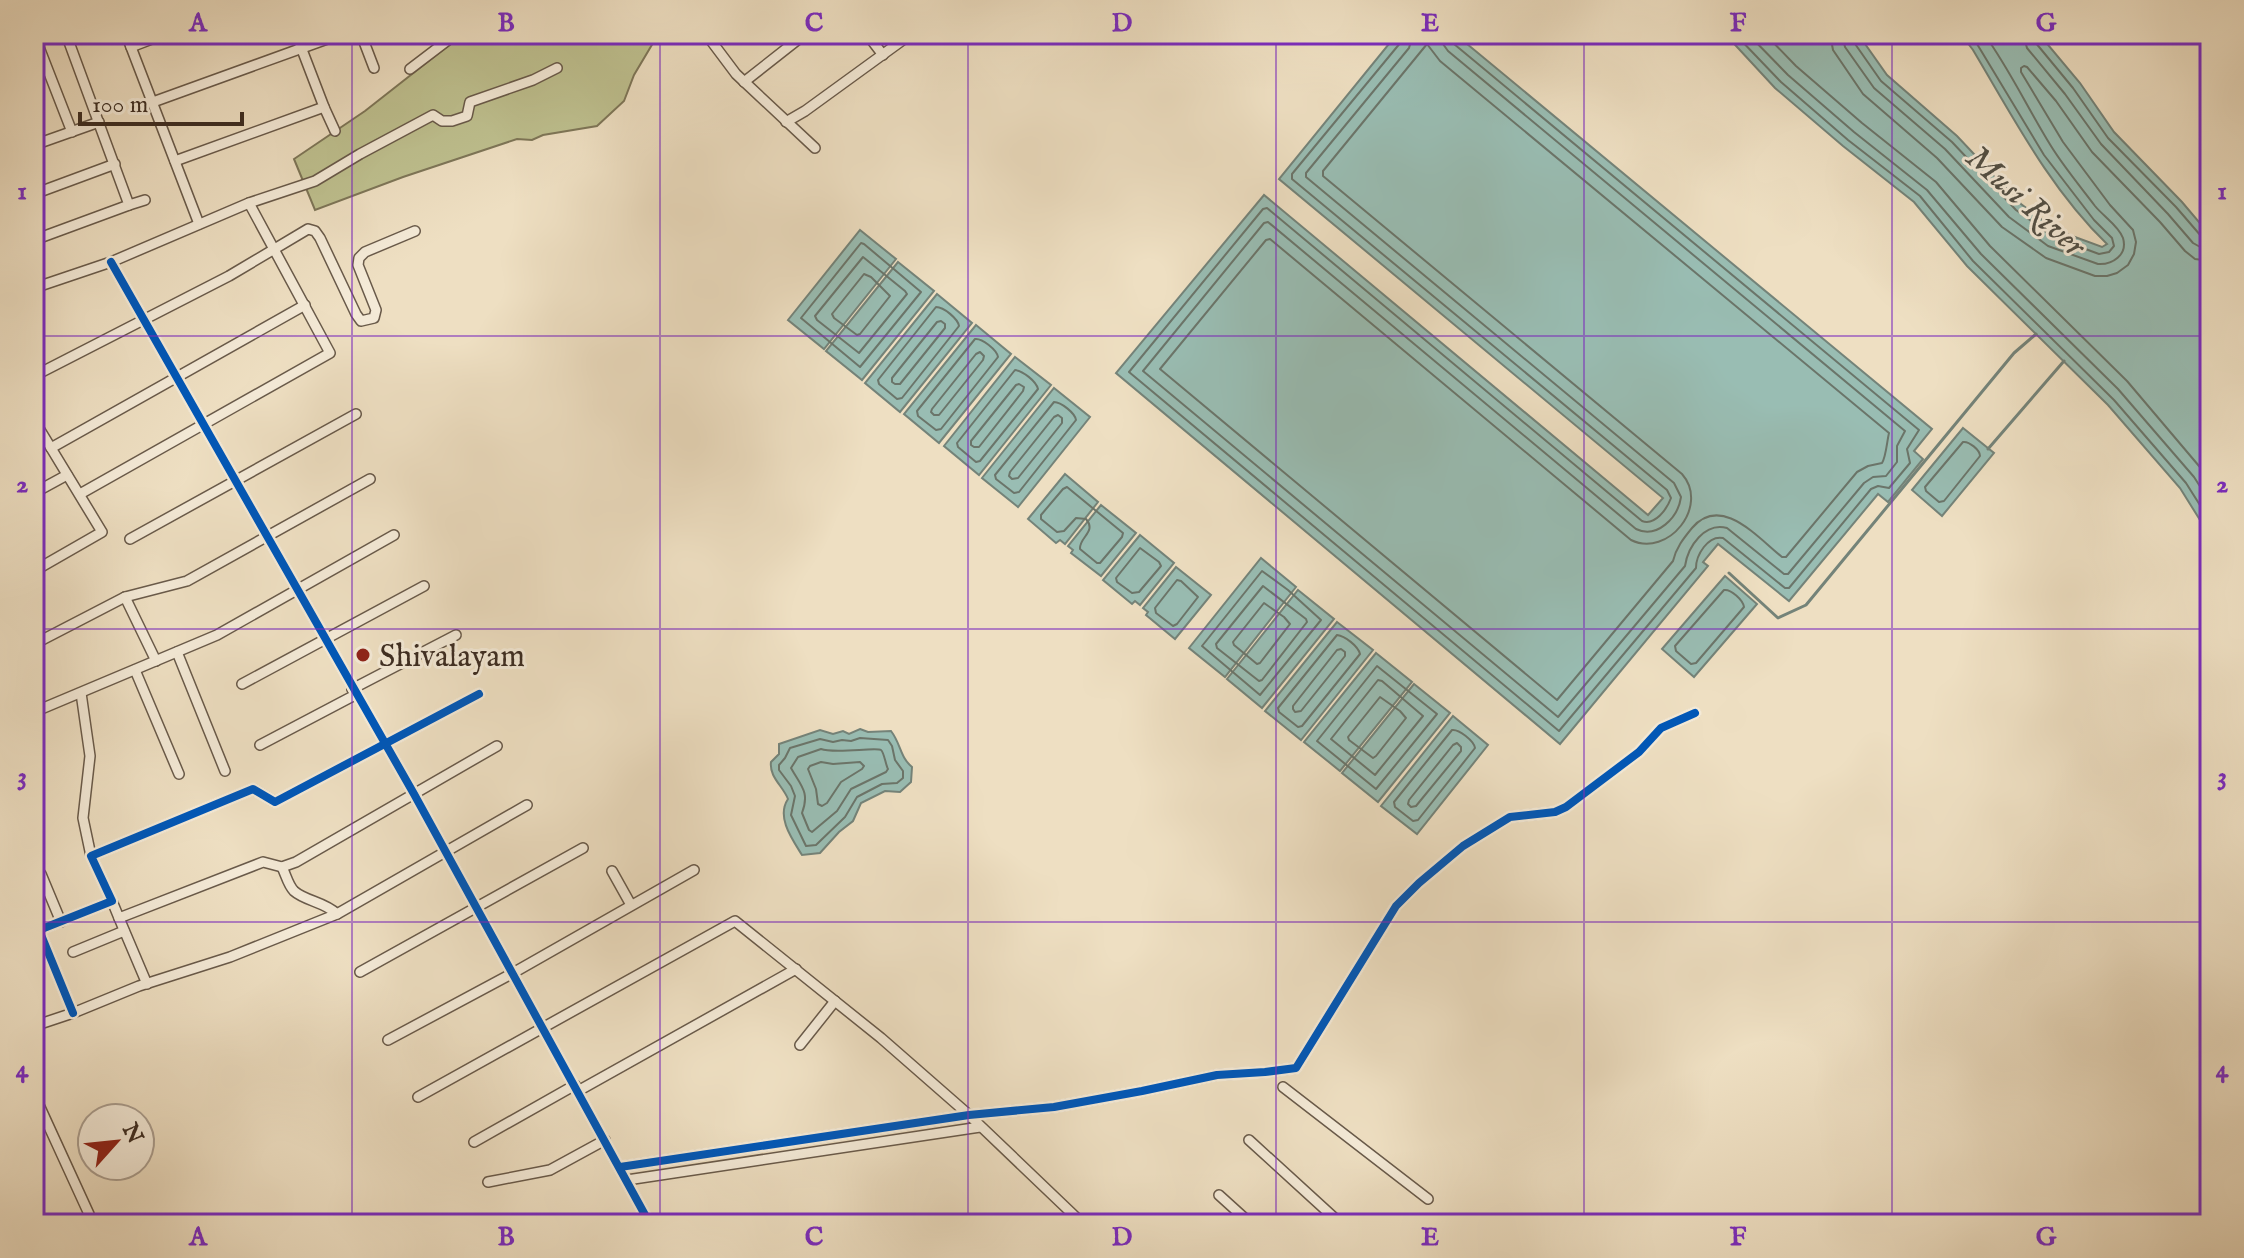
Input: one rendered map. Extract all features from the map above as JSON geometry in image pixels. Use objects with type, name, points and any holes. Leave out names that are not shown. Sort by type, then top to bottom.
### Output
[{"type":"street","points":[[42,34],[34,37],[72,132]]},
{"type":"street","points":[[66,34],[129,205]]},
{"type":"street","points":[[126,34],[199,224]]},
{"type":"street","points":[[131,47],[165,34]]},
{"type":"street","points":[[296,34],[335,131]]},
{"type":"street","points":[[153,102],[341,34]]},
{"type":"street","points":[[361,34],[374,68]]},
{"type":"street","points":[[410,69],[456,34]]},
{"type":"street","points":[[706,34],[736,74],[815,148]]},
{"type":"street","points":[[744,82],[805,34]]},
{"type":"street","points":[[867,34],[883,55]]},
{"type":"street","points":[[786,122],[911,34]]},
{"type":"street","points":[[34,288],[111,262],[249,203],[315,181],[433,115],[442,121],[461,119],[467,116],[470,102],[533,80],[557,68]]},
{"type":"street","points":[[175,161],[324,107]]},
{"type":"street","points":[[34,145],[99,122]]},
{"type":"street","points":[[34,194],[115,164]]},
{"type":"street","points":[[34,240],[145,200]]},
{"type":"street","points":[[80,494],[330,353],[249,203]]},
{"type":"street","points":[[34,376],[229,276],[308,229],[315,231],[320,238],[361,321],[374,318],[376,310],[358,265],[359,258],[365,252],[415,231]]},
{"type":"street","points":[[111,262],[414,794],[650,1224]]},
{"type":"street","points":[[51,448],[305,305]]},
{"type":"street","points":[[130,539],[356,414]]},
{"type":"street","points":[[34,426],[37,425],[102,532],[34,571]]},
{"type":"street","points":[[34,493],[67,475]]},
{"type":"street","points":[[42,640],[125,597],[187,581],[370,479]]},
{"type":"street","points":[[34,712],[217,635],[394,535]]},
{"type":"street","points":[[242,684],[424,586]]},
{"type":"street","points":[[125,597],[156,661]]},
{"type":"street","points":[[260,745],[456,635]]},
{"type":"street","points":[[177,652],[225,771]]},
{"type":"street","points":[[135,670],[179,774]]},
{"type":"street","points":[[81,693],[90,756],[83,818],[91,856],[147,984]]},
{"type":"street","points":[[91,856],[253,789],[275,802],[479,694]]},
{"type":"street","points":[[620,1167],[969,1115],[1054,1107],[1217,1075],[1296,1068],[1396,906],[1419,883],[1463,846],[1510,817],[1555,812],[1566,807],[1639,752],[1661,728],[1695,713]]},
{"type":"street","points":[[119,918],[263,862],[282,867],[296,862],[497,746]]},
{"type":"street","points":[[34,1026],[230,957],[337,914],[527,805]]},
{"type":"street","points":[[360,972],[583,848]]},
{"type":"street","points":[[282,867],[296,894],[331,908],[337,914]]},
{"type":"street","points":[[388,1040],[694,870]]},
{"type":"street","points":[[612,871],[631,905]]},
{"type":"street","points":[[41,874],[61,922]]},
{"type":"street","points":[[73,1013],[39,930],[112,901]]},
{"type":"street","points":[[418,1097],[735,921],[881,1038],[969,1115],[1083,1224]]},
{"type":"street","points":[[73,952],[124,931]]},
{"type":"street","points":[[474,1142],[796,969]]},
{"type":"street","points":[[800,1045],[835,1001]]},
{"type":"street","points":[[1283,1087],[1428,1199]]},
{"type":"street","points":[[34,1094],[89,1214],[90,1221],[85,1224]]},
{"type":"street","points":[[627,1180],[980,1127]]},
{"type":"street","points":[[488,1182],[550,1170],[605,1140]]},
{"type":"street","points":[[1249,1140],[1341,1224]]},
{"type":"street","points":[[791,1142],[794,1154]]},
{"type":"street","points":[[1219,1195],[1251,1224]]},
{"type":"green space","points":[[463,34],[647,34],[653,43],[634,75],[624,101],[597,126],[543,135],[532,140],[517,139],[315,210],[294,159],[365,111]]},
{"type":"water","points":[[1397,34],[1455,34],[1932,429],[1914,451],[1923,459],[1888,502],[1878,494],[1789,601],[1718,544],[1703,562],[1708,566],[1560,744],[1116,373],[1264,195],[1648,515],[1663,498],[1279,179]]},
{"type":"water","points":[[1725,34],[1858,34],[1887,75],[1957,136],[2021,204],[2056,230],[2102,247],[2107,244],[2050,176],[1961,34],[2039,34],[2080,83],[2114,132],[2210,235],[2210,536],[2180,488],[2108,405],[1967,266],[1914,202],[1775,88]]},
{"type":"water","points":[[860,230],[896,259],[824,349],[788,320]]},
{"type":"water","points":[[898,262],[934,291],[862,380],[826,351]]},
{"type":"water","points":[[937,294],[972,323],[900,412],[865,383]]},
{"type":"water","points":[[976,325],[1011,354],[939,443],[904,414]]},
{"type":"water","points":[[1015,357],[1051,385],[979,475],[944,446]]},
{"type":"water","points":[[1054,388],[1090,417],[1018,507],[982,478]]},
{"type":"water","points":[[1963,428],[1994,453],[1942,516],[1912,490]]},
{"type":"water","points":[[1065,474],[1098,502],[1065,544],[1060,540],[1056,543],[1028,519]]},
{"type":"water","points":[[1101,505],[1136,533],[1101,576],[1071,553],[1073,550],[1068,546]]},
{"type":"water","points":[[1140,535],[1174,563],[1140,605],[1135,601],[1132,604],[1103,580]]},
{"type":"water","points":[[1261,558],[1296,587],[1225,677],[1189,648]]},
{"type":"water","points":[[1176,567],[1211,595],[1175,639],[1146,615],[1148,612],[1143,608]]},
{"type":"water","points":[[1725,576],[1757,604],[1694,677],[1662,649]]},
{"type":"water","points":[[1298,590],[1334,619],[1262,708],[1227,679]]},
{"type":"water","points":[[1337,622],[1373,650],[1301,740],[1265,711]]},
{"type":"water","points":[[1376,653],[1412,682],[1340,771],[1304,742]]},
{"type":"water","points":[[1414,684],[1450,713],[1378,802],[1342,773]]},
{"type":"water","points":[[1453,716],[1488,745],[1417,834],[1381,806]]},
{"type":"water","points":[[860,729],[868,732],[891,731],[912,767],[911,782],[900,792],[885,791],[861,803],[853,821],[820,853],[802,855],[785,820],[788,799],[771,767],[771,762],[779,754],[779,744],[820,730],[849,734]]},
{"type":"waterway","points":[[1729,573],[1778,618],[1806,605],[2014,353],[2036,334]]},
{"type":"waterway","points":[[1988,449],[2064,361]]},
{"type":"cycle path","points":[[111,262],[414,794],[650,1224]]},
{"type":"cycle path","points":[[73,1013],[39,930],[112,901],[91,856],[253,789],[275,802],[479,694]]},
{"type":"cycle path","points":[[620,1167],[969,1115],[1054,1107],[1217,1075],[1296,1068],[1396,906],[1419,883],[1463,846],[1510,817],[1555,812],[1566,807],[1639,752],[1661,728],[1695,713]]},
{"type":"place","name":"Shivalayam","points":[[363,655]]},
{"type":"water label","name":"Musi River","points":[[2027,200]]}]
